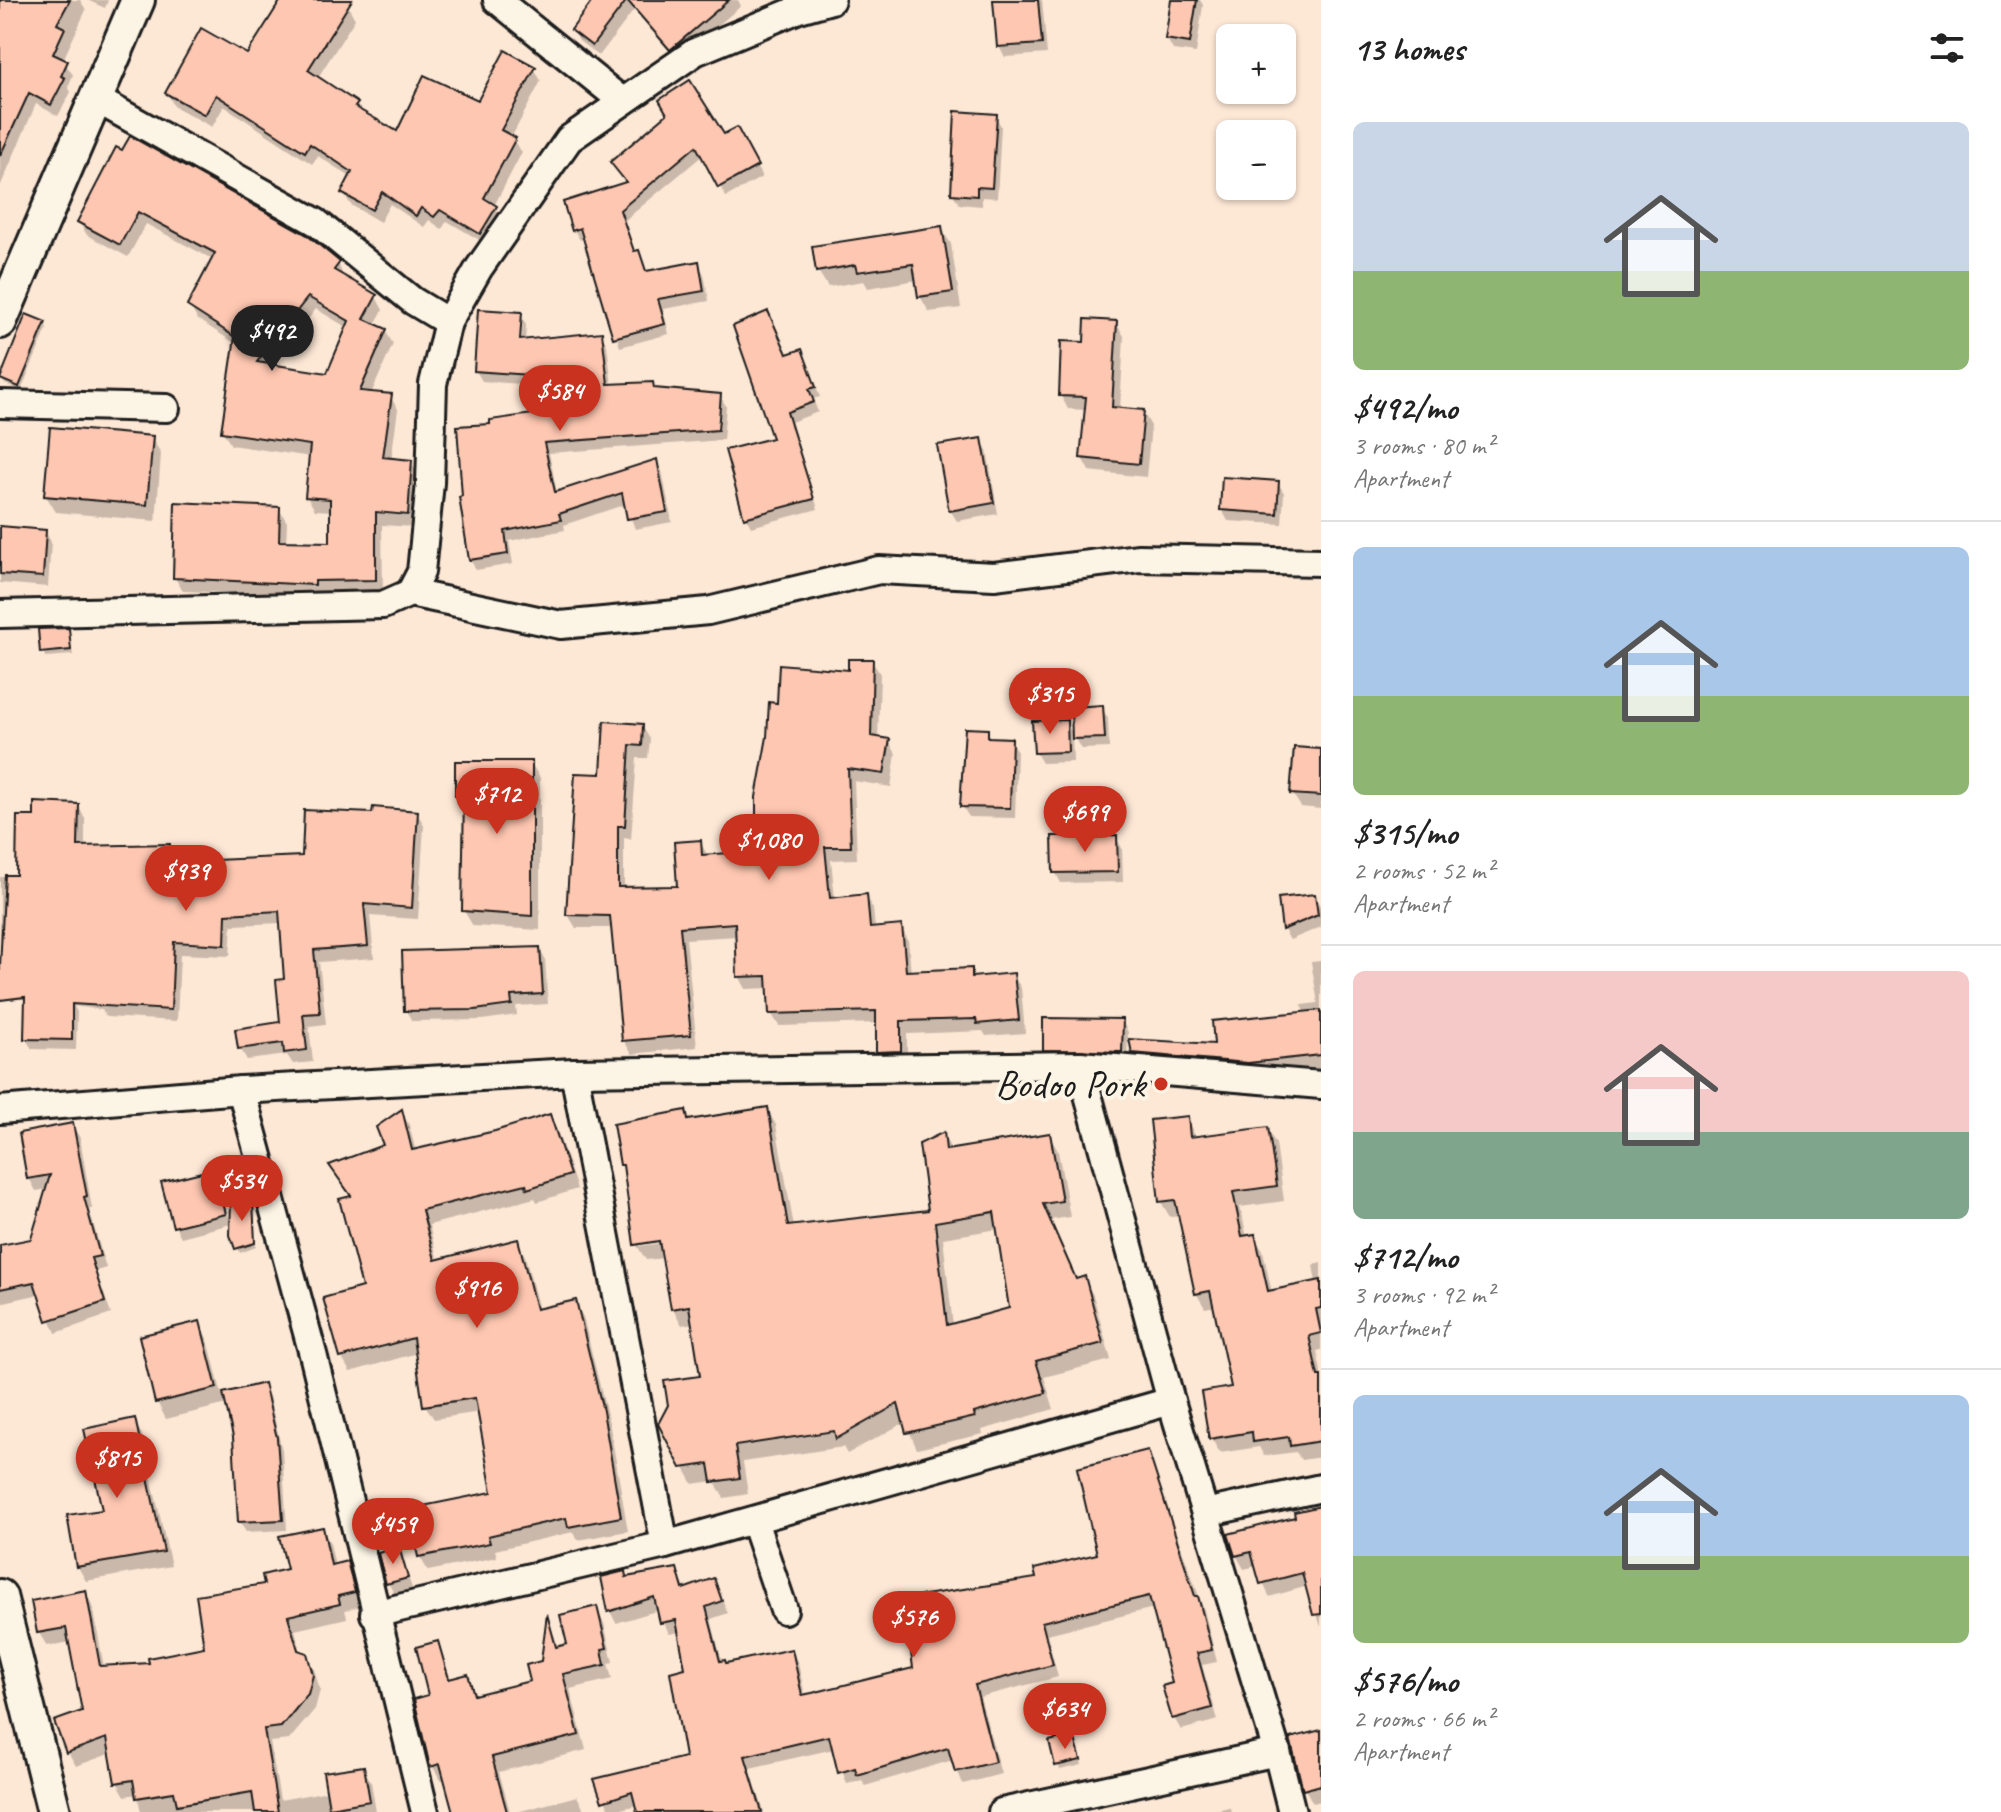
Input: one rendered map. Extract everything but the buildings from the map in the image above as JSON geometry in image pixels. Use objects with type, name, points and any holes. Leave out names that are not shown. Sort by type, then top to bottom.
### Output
[{"type":"street","points":[[0,322],[138,0]]},
{"type":"street","points":[[497,0],[621,100]]},
{"type":"street","points":[[410,593],[421,572],[430,483],[433,384],[448,322],[479,268],[569,139],[621,100],[695,52],[799,9],[831,0]]},
{"type":"street","points":[[96,99],[316,222],[372,263],[413,301],[448,322]]},
{"type":"street","points":[[0,404],[166,408]]},
{"type":"street","points":[[0,614],[383,605],[410,593],[561,625],[708,611],[879,570],[994,576],[1139,558],[1321,562]]},
{"type":"street","points":[[1080,1065],[1171,1401],[1277,1752],[1292,1812]]},
{"type":"street","points":[[0,1110],[241,1090],[574,1072],[1080,1065],[1321,1085]]},
{"type":"street","points":[[574,1072],[665,1545]]},
{"type":"street","points":[[241,1090],[314,1358],[374,1614],[425,1812]]},
{"type":"street","points":[[374,1614],[665,1545],[1171,1401]]},
{"type":"street","points":[[1205,1513],[1321,1488]]},
{"type":"street","points":[[754,1521],[784,1610]]},
{"type":"street","points":[[0,1596],[54,1812]]},
{"type":"street","points":[[1002,1812],[1277,1752]]},
{"type":"place","name":"Bodoo Pork","points":[[1161,1084]]}]
